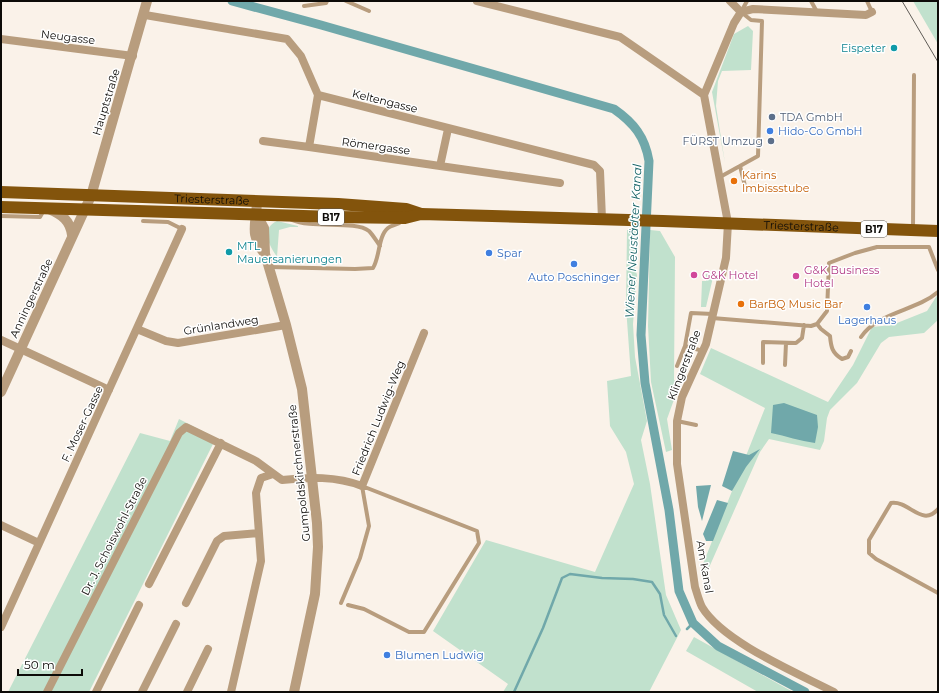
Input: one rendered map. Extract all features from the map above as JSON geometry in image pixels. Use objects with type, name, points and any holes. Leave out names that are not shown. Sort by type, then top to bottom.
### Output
[{"type":"main road","name":"Triesterstraße","points":[[1,192],[406,209],[421,214]]},
{"type":"main road","name":"Triesterstraße","points":[[1,207],[257,216],[405,218],[421,214],[938,231]]},
{"type":"street","points":[[477,1],[510,5],[620,37],[704,95],[734,23],[741,12],[753,9],[866,15],[872,12]]},
{"type":"street","points":[[730,1],[741,12]]},
{"type":"street","points":[[146,7],[287,39],[301,56],[318,95],[309,147]]},
{"type":"street","name":"Hauptstraße","points":[[85,210],[91,196],[146,7]]},
{"type":"street","name":"Neugasse","points":[[1,39],[132,56]]},
{"type":"street","name":"Keltengasse","points":[[318,95],[594,165],[600,171],[602,219]]},
{"type":"street","name":"Klingerstraße","points":[[677,421],[682,397],[703,351],[713,316],[726,258],[728,223],[704,95]]},
{"type":"street","points":[[440,166],[448,128]]},
{"type":"street","name":"Römergasse","points":[[263,141],[560,183]]},
{"type":"street","name":"Gumpoldskirchnerstraße","points":[[257,202],[257,216],[254,225],[256,238],[265,254],[269,267],[286,325],[302,389],[318,548],[315,594],[294,692]]},
{"type":"street","points":[[47,208],[67,220],[71,227],[72,235]]},
{"type":"street","name":"Anningerstraße","points":[[1,392],[72,235],[85,210]]},
{"type":"street","name":"F. Moser-Gasse","points":[[1,627],[182,229]]},
{"type":"street","name":"Grünlandweg","points":[[137,329],[166,341],[178,343],[286,325]]},
{"type":"street","name":"Friedrich Ludwig-Weg","points":[[312,477],[348,480],[362,486],[424,333]]},
{"type":"street","points":[[1,340],[109,390]]},
{"type":"street","name":"Am Kanal","points":[[677,421],[677,464],[695,587],[701,606],[723,630],[747,646],[834,692]]},
{"type":"street","name":"Dr. J. Schoiswohl-Straße","points":[[47,692],[179,433],[186,428],[256,461],[282,480],[312,477]]},
{"type":"street","points":[[149,584],[221,444]]},
{"type":"street","points":[[231,692],[261,561],[256,492],[257,484],[261,478],[273,474]]},
{"type":"street","points":[[1,525],[39,544]]},
{"type":"street","points":[[186,603],[217,541],[224,536],[259,533]]},
{"type":"street","points":[[96,692],[138,605]]},
{"type":"street","points":[[142,692],[176,624]]},
{"type":"street","points":[[187,692],[208,649]]},
{"type":"lane","points":[[304,6],[326,3],[327,1]]},
{"type":"lane","points":[[346,1],[369,10]]},
{"type":"lane","points":[[720,178],[758,156],[762,21],[751,20],[741,12],[747,1]]},
{"type":"lane","points":[[811,1],[817,12]]},
{"type":"lane","points":[[867,1],[872,12]]},
{"type":"lane","points":[[913,231],[914,75]]},
{"type":"lane","points":[[740,166],[745,186]]},
{"type":"lane","points":[[1,216],[40,218],[47,208]]},
{"type":"lane","points":[[289,216],[292,220],[303,224],[359,227],[368,231],[380,246]]},
{"type":"lane","points":[[269,267],[373,268],[377,262],[380,246],[388,229],[399,224],[405,218]]},
{"type":"lane","points":[[143,221],[168,222],[182,229]]},
{"type":"lane","points":[[677,366],[685,346],[691,313],[804,325],[817,324],[827,312],[829,263],[877,247],[929,247],[938,270]]},
{"type":"lane","points":[[861,337],[865,331],[880,320],[916,306],[938,292]]},
{"type":"lane","points":[[817,324],[830,336],[834,354],[842,359],[848,357],[851,351]]},
{"type":"lane","points":[[763,363],[763,342],[796,343],[802,338],[804,325]]},
{"type":"lane","points":[[785,365],[786,343]]},
{"type":"lane","points":[[685,346],[703,351]]},
{"type":"lane","points":[[677,421],[696,425]]},
{"type":"lane","points":[[341,603],[360,558],[369,526],[362,486]]},
{"type":"lane","points":[[348,605],[364,609],[409,632],[424,632],[480,543],[477,532],[362,486]]},
{"type":"lane","points":[[938,509],[933,514],[923,516],[897,502],[891,504],[869,540],[869,553],[876,559],[938,593]]},
{"type":"green space","points":[[913,1],[938,1],[938,44]]},
{"type":"green space","points":[[748,26],[753,31],[751,70],[722,71],[718,81],[716,106],[725,163],[712,92],[734,34]]},
{"type":"green space","points":[[277,221],[298,227],[290,227],[279,230],[277,257],[271,247],[267,233],[272,224]]},
{"type":"green space","points":[[627,230],[639,230],[633,261],[637,275],[633,324],[635,357],[647,421],[641,440],[650,484],[666,595],[681,630],[649,692],[503,692],[508,684],[433,631],[486,540],[595,572],[634,484],[626,452],[610,426],[607,381],[631,376],[626,307]]},
{"type":"green space","points":[[650,230],[660,231],[675,257],[674,380],[680,383],[667,419],[672,450],[666,452],[651,382],[648,326]]},
{"type":"green space","points":[[714,273],[706,307],[701,307],[702,281],[706,281],[706,274]]},
{"type":"green space","points":[[938,294],[938,320],[924,333],[889,337],[881,343],[857,383],[830,410],[827,418],[824,441],[820,450],[769,439],[760,452],[704,579],[701,569],[765,408],[700,374],[711,348],[828,402],[853,365],[872,327],[892,325],[927,311]]},
{"type":"green space","points":[[179,419],[216,438],[89,692],[8,692],[140,433],[170,441]]},
{"type":"green space","points":[[694,637],[793,692],[758,692],[686,651]]},
{"type":"water","points":[[784,403],[817,415],[818,427],[815,443],[771,433],[773,405]]},
{"type":"water","points":[[760,449],[746,467],[732,491],[722,486],[733,451],[749,455]]},
{"type":"water","points":[[711,485],[702,521],[698,507],[696,486]]},
{"type":"water","points":[[717,500],[728,503],[713,541],[706,541],[703,534]]},
{"type":"waterway","name":"Wiener Neustädter Kanal","points":[[232,1],[614,109],[638,131],[645,145],[649,161],[641,335],[645,383],[669,510],[679,591],[693,623],[718,646],[805,692]]},
{"type":"waterway","points":[[514,692],[543,628],[562,578],[570,574],[652,582],[660,594],[664,615],[676,636]]},
{"type":"waterway","points":[[687,629],[693,623]]},
{"type":"tram line","points":[[902,1],[938,62]]},
{"type":"place","name":"Eispeter","points":[[894,48]]},
{"type":"place","name":"TDA GmbH","points":[[772,117]]},
{"type":"place","name":"Hido-Co GmbH","points":[[770,131]]},
{"type":"place","name":"FÜRST Umzug","points":[[771,141]]},
{"type":"place","name":"Karins Imbissstube","points":[[734,181]]},
{"type":"place","name":"MTL Mauersanierungen","points":[[229,252]]},
{"type":"place","name":"Spar","points":[[489,253]]},
{"type":"place","name":"Auto Poschinger","points":[[574,264]]},
{"type":"place","name":"G&K Hotel","points":[[694,275]]},
{"type":"place","name":"G&K Business Hotel","points":[[796,276]]},
{"type":"place","name":"BarBQ Music Bar","points":[[741,304]]},
{"type":"place","name":"Lagerhaus","points":[[867,307]]},
{"type":"place","name":"Blumen Ludwig","points":[[387,655]]}]
